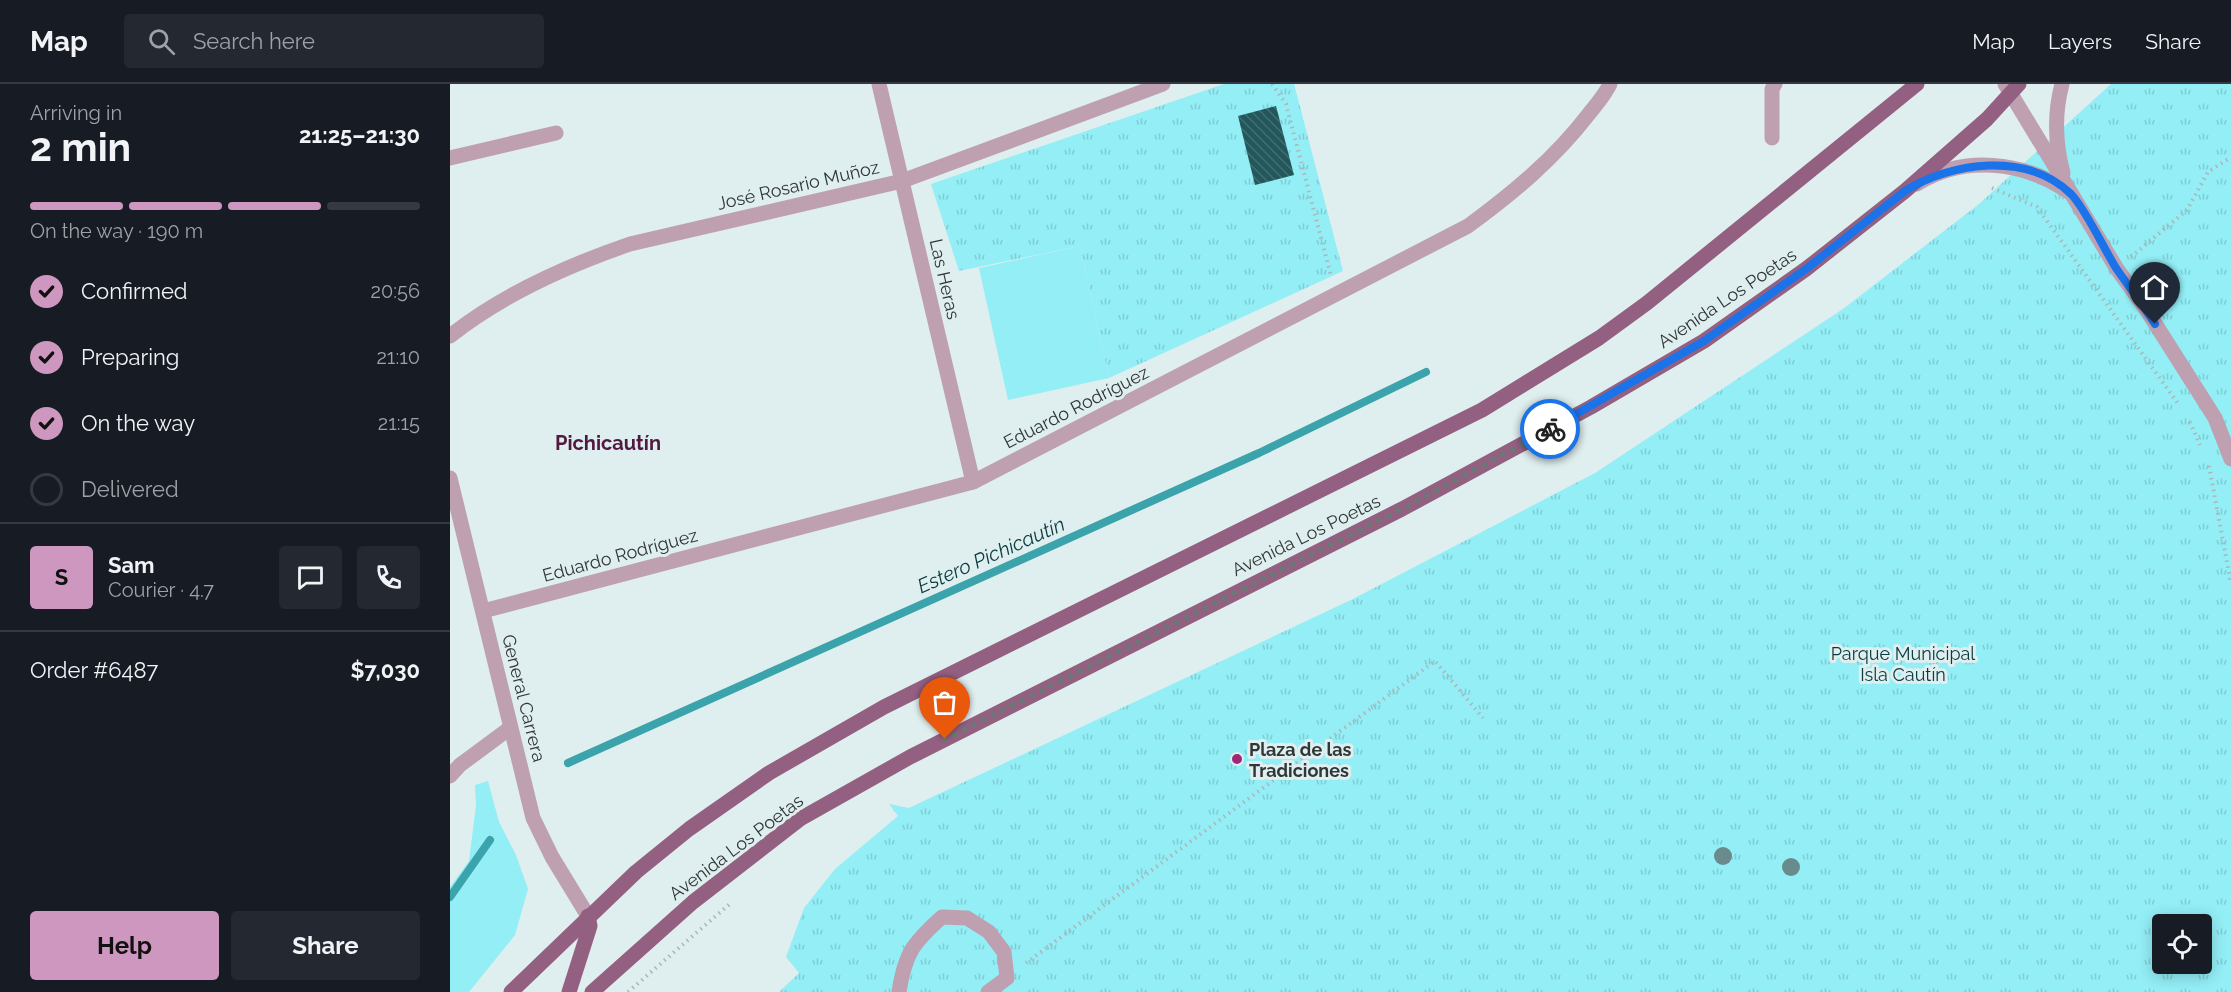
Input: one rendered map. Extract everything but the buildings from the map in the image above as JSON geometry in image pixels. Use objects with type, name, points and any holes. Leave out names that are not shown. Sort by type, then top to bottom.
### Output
[{"type":"main road","name":"Avenida Los Poetas","points":[[511,992],[636,872],[696,824],[769,773],[884,706],[1482,410],[1542,375],[1599,338],[1694,267],[1917,84]]},
{"type":"main road","name":"Avenida Los Poetas","points":[[592,992],[693,902],[800,819],[910,757],[1402,509],[1591,407],[1704,341],[1756,306],[1905,191],[1987,119],[2011,87]]},
{"type":"main road","points":[[569,992],[590,926],[588,916]]},
{"type":"street","name":"Las Heras","points":[[879,84],[973,482]]},
{"type":"street","name":"José Rosario Muñoz","points":[[450,336],[493,306],[532,284],[596,255],[630,244],[902,181],[1163,84]]},
{"type":"street","name":"Eduardo Rodríguez","points":[[483,611],[973,482],[1468,226],[1506,198],[1543,165],[1581,123],[1610,84]]},
{"type":"street","points":[[1772,138],[1772,89],[1775,84]]},
{"type":"street","points":[[2062,84],[2056,115],[2056,135],[2064,176],[2072,195]]},
{"type":"street","points":[[2011,87],[2117,269],[2144,306],[2215,418],[2231,459]]},
{"type":"street","points":[[450,158],[556,133]]},
{"type":"street","points":[[1905,191],[1941,173],[1981,165],[2002,166],[2030,172],[2056,184],[2072,195]]},
{"type":"street","name":"General Carrera","points":[[450,478],[533,818],[552,857],[588,916]]},
{"type":"street","points":[[450,777],[460,765],[510,728]]},
{"type":"street","points":[[898,992],[904,961],[921,936],[942,917],[967,918],[989,932],[1004,952],[1007,978],[988,992]]},
{"type":"path","points":[[1272,84],[1286,104],[1335,294]]},
{"type":"path","points":[[2117,269],[2187,210],[2208,172],[2231,157]]},
{"type":"path","points":[[2037,207],[2181,408]]},
{"type":"path","points":[[2188,418],[2201,447]]},
{"type":"path","points":[[2205,457],[2210,466],[2231,584]]},
{"type":"path","points":[[1007,978],[1435,661],[1484,718]]},
{"type":"green space","points":[[1224,84],[1294,84],[1343,271],[1109,378],[1080,246],[959,271],[931,184]]},
{"type":"green space","name":"Parque Municipal Isla Cautín","points":[[2111,84],[2231,84],[2231,992],[779,992],[799,973],[786,957],[804,908],[835,869],[898,816],[889,804],[909,808],[1351,600],[1595,473],[1843,309],[1979,204]]},
{"type":"green space","points":[[1080,246],[1109,378],[1008,400],[979,268]]},
{"type":"green space","points":[[488,781],[499,822],[516,855],[528,889],[515,935],[469,992],[450,992],[450,887],[469,861],[476,805],[475,785]]},
{"type":"waterway","name":"Estero Pichicautín","points":[[568,763],[1259,453],[1426,372]]},
{"type":"waterway","name":"Estero Pichicautín","points":[[450,897],[490,840]]},
{"type":"way so far","points":[[945,739],[1402,509],[1550,429]]},
{"type":"place","name":"Plaza de las Tradiciones","points":[[1237,759]]},
{"type":"district","name":"Pichicautín","points":[[608,443]]},
{"type":"route","points":[[1550,429],[1704,341],[1806,269],[1905,191],[1922,181],[1961,167],[2002,166],[2020,170],[2038,175],[2072,195],[2117,269],[2155,324]]}]
